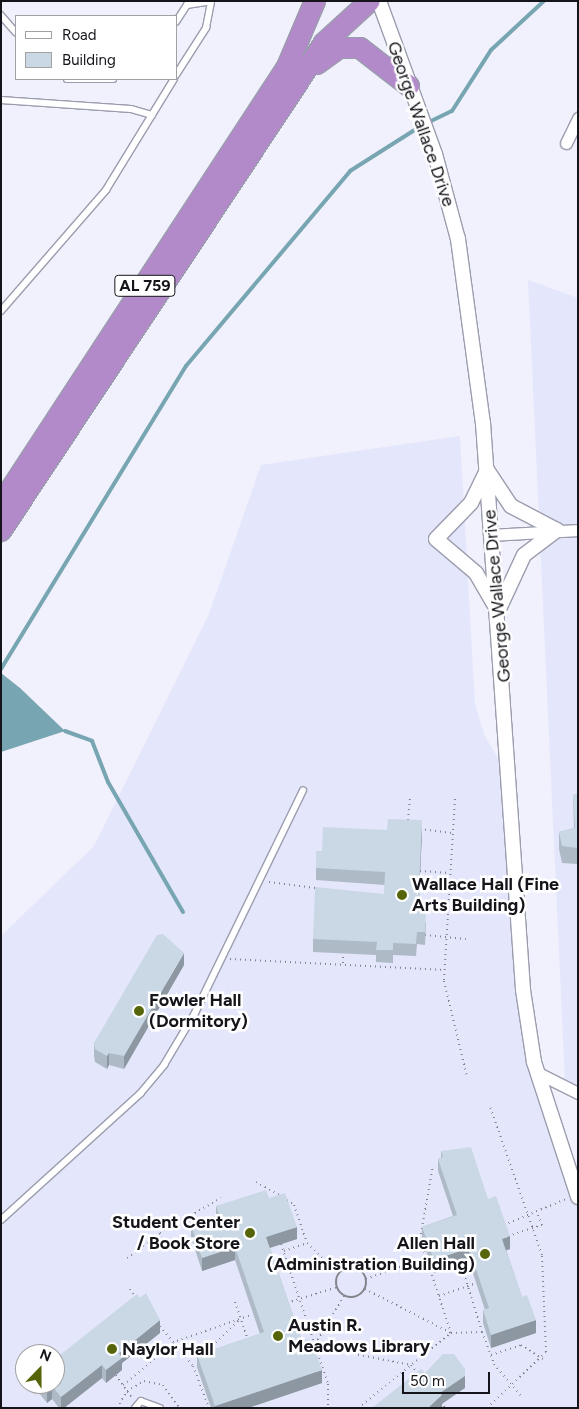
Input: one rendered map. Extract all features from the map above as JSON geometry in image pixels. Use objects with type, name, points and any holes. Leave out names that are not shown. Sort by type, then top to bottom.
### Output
[{"type":"highway","points":[[294,73],[315,1]]},
{"type":"highway","name":"AL 759","points":[[1,531],[294,73],[316,34],[357,1]]},
{"type":"highway","name":"AL 759","points":[[1,504],[294,73],[370,1]]},
{"type":"highway","points":[[294,73],[332,52],[353,47],[372,53],[409,86]]},
{"type":"street","name":"George Wallace Drive","points":[[379,1],[435,154],[458,239],[487,470],[523,990],[538,1073],[578,1196]]},
{"type":"street","points":[[566,143],[578,118]]},
{"type":"street","points":[[487,470],[511,506],[557,530]]},
{"type":"street","points":[[487,470],[472,503],[436,539],[476,573],[498,611]]},
{"type":"street","points":[[498,611],[524,555],[557,530]]},
{"type":"street","points":[[491,535],[578,530]]},
{"type":"street","points":[[538,1073],[578,1094]]},
{"type":"lane","points":[[178,18],[185,3],[211,2],[206,28],[178,72]]},
{"type":"lane","points":[[1,14],[15,31]]},
{"type":"lane","points":[[1,311],[106,190],[173,80]]},
{"type":"lane","points":[[1,100],[131,109],[152,115]]},
{"type":"lane","points":[[1,1220],[140,1094],[195,1013],[303,791]]},
{"type":"lane","points":[[136,1406],[141,1402],[160,1408]]},
{"type":"path","points":[[408,828],[410,797]]},
{"type":"path","points":[[455,799],[445,970],[466,1077]]},
{"type":"path","points":[[416,829],[452,832]]},
{"type":"path","points":[[420,871],[450,874]]},
{"type":"path","points":[[259,880],[322,888]]},
{"type":"path","points":[[425,935],[466,939]]},
{"type":"path","points":[[343,953],[343,963]]},
{"type":"path","points":[[221,960],[246,957],[445,970]]},
{"type":"path","points":[[487,1408],[543,1359],[547,1280],[533,1228],[489,1104]]},
{"type":"path","points":[[433,1165],[420,1238],[451,1333]]},
{"type":"path","points":[[256,1182],[294,1204],[307,1243],[338,1274],[337,1287],[344,1296],[352,1298],[364,1289],[366,1279]]},
{"type":"path","points":[[502,1226],[578,1196]]},
{"type":"path","points":[[127,1258],[160,1232],[221,1198]]},
{"type":"path","points":[[506,1237],[542,1224],[537,1212]]},
{"type":"path","points":[[283,1251],[307,1243]]},
{"type":"path","points":[[281,1244],[328,1384],[328,1408]]},
{"type":"path","points":[[366,1279],[427,1257]]},
{"type":"path","points":[[461,1264],[491,1355],[521,1396]]},
{"type":"path","points":[[338,1274],[354,1268],[366,1279]]},
{"type":"path","points":[[439,1296],[476,1283]]},
{"type":"path","points":[[285,1304],[337,1287]]},
{"type":"path","points":[[130,1289],[139,1301]]},
{"type":"path","points":[[364,1289],[451,1333],[482,1332]]},
{"type":"path","points":[[314,1346],[344,1296]]},
{"type":"path","points":[[235,1302],[251,1349]]},
{"type":"path","points":[[123,1385],[174,1344],[250,1315]]},
{"type":"path","points":[[193,1366],[241,1318]]},
{"type":"path","points":[[155,1321],[193,1366],[209,1408]]},
{"type":"path","points":[[358,1408],[451,1333]]},
{"type":"path","points":[[491,1355],[521,1345],[543,1359]]},
{"type":"path","points":[[314,1346],[411,1365],[424,1381]]},
{"type":"path","points":[[116,1376],[136,1406]]},
{"type":"path","points":[[117,1408],[127,1391],[144,1381],[164,1385],[180,1408]]},
{"type":"path","points":[[439,1399],[446,1408]]},
{"type":"shaded area","points":[[528,280],[578,298],[578,1088],[565,1082]]},
{"type":"shaded area","points":[[460,436],[475,704],[484,734],[511,782],[530,1043],[578,1197],[578,1408],[1,1408],[1,936],[94,846],[209,614],[261,465]]},
{"type":"shaded area","points":[[1,673],[20,688],[65,731],[1,752]]},
{"type":"building","points":[[578,794],[578,848],[562,846],[559,832],[575,828],[573,795]]},
{"type":"building","name":"Wallace Hall (Fine Arts Building)","points":[[388,819],[422,820],[418,910],[426,910],[425,932],[417,932],[416,944],[393,943],[393,950],[376,950],[377,942],[313,939],[315,887],[384,894],[385,872],[316,868],[316,851],[322,851],[323,827],[387,830]]},
{"type":"building","name":"Fowler Hall (Dormitory)","points":[[163,934],[184,953],[124,1056],[109,1053],[107,1056],[95,1049],[94,1043],[157,935]]},
{"type":"building","name":"Allen Hall (Administration Building)","points":[[471,1147],[488,1199],[496,1196],[510,1236],[502,1239],[522,1297],[527,1295],[536,1320],[491,1335],[483,1310],[489,1308],[469,1248],[434,1260],[422,1227],[457,1215],[438,1159],[443,1157],[441,1151]]},
{"type":"building","points":[[266,1190],[269,1198],[285,1193],[297,1227],[266,1237],[302,1341],[308,1339],[313,1344],[322,1370],[215,1406],[197,1355],[264,1332],[235,1247],[202,1258],[191,1225],[219,1215],[216,1206]]},
{"type":"building","name":"Naylor Hall","points":[[146,1293],[160,1320],[119,1353],[122,1358],[106,1370],[102,1365],[65,1394],[65,1351],[137,1294],[140,1298]]},
{"type":"building","points":[[443,1354],[454,1354],[465,1369],[465,1376],[440,1393],[442,1395],[428,1408],[372,1408],[421,1369],[425,1373]]},
{"type":"waterway","points":[[427,123],[452,111],[491,50],[544,1]]},
{"type":"waterway","points":[[1,669],[186,366],[350,171],[421,126]]},
{"type":"waterway","points":[[65,731],[92,741],[108,782],[183,912]]},
{"type":"place","name":"Wallace Hall (Fine Arts Building)","points":[[402,895]]},
{"type":"place","name":"Fowler Hall (Dormitory)","points":[[139,1011]]},
{"type":"place","name":"Student Center / Book Store","points":[[250,1233]]},
{"type":"place","name":"Allen Hall (Administration Building)","points":[[485,1254]]},
{"type":"place","name":"Austin R. Meadows Library","points":[[278,1336]]},
{"type":"place","name":"Naylor Hall","points":[[112,1349]]}]
